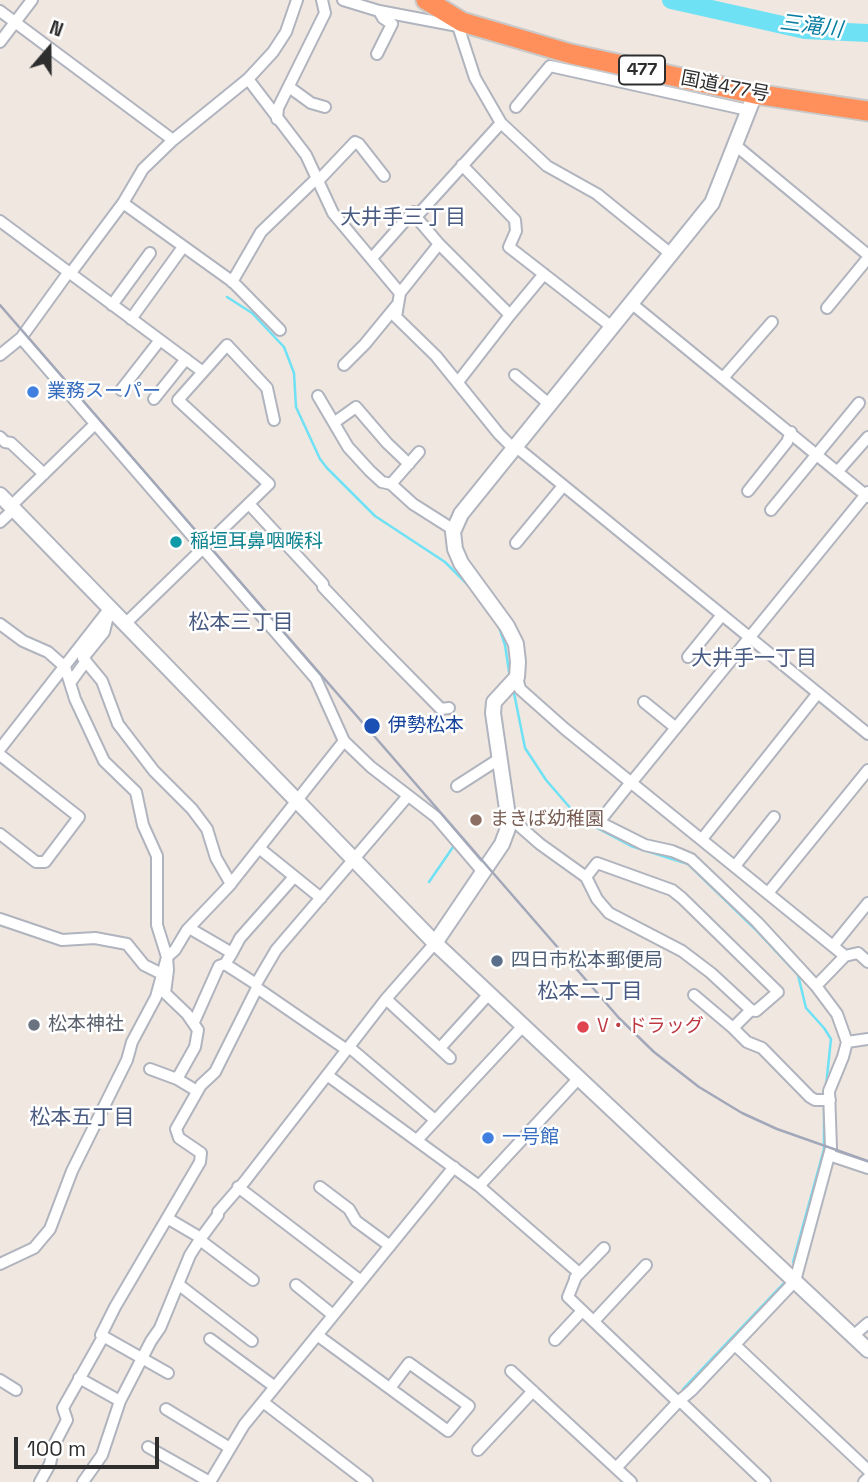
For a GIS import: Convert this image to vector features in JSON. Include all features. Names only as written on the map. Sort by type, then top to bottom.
[{"type":"highway","name":"国道477号","points":[[426,0],[460,24],[752,102],[868,111]]},
{"type":"street","points":[[0,42],[32,0]]},
{"type":"street","points":[[0,355],[21,338],[123,203],[143,169],[173,140],[247,79],[282,41],[297,0]]},
{"type":"street","points":[[277,118],[278,108],[326,13],[322,0]]},
{"type":"street","points":[[343,0],[379,11],[460,24],[475,78],[501,123],[547,166],[597,194],[671,254]]},
{"type":"street","points":[[0,11],[173,140]]},
{"type":"street","points":[[377,54],[392,24],[383,18],[379,11]]},
{"type":"street","points":[[83,1482],[102,1455],[120,1401],[160,1328],[190,1255],[200,1239],[386,999],[435,943],[502,844],[508,828],[508,816],[493,713],[494,702],[513,681],[516,644],[498,612],[461,564],[455,549],[454,530],[461,514],[712,203],[752,102],[551,66],[516,107]]},
{"type":"street","points":[[247,79],[306,155],[332,213],[372,258],[399,298],[396,317],[436,356],[499,434],[868,734]]},
{"type":"street","points":[[289,87],[311,103],[326,107]]},
{"type":"street","points":[[416,217],[501,123]]},
{"type":"street","points":[[232,282],[261,232],[355,142],[384,176]]},
{"type":"street","points":[[734,144],[868,257],[827,308]]},
{"type":"street","points":[[462,165],[515,220],[516,231],[509,247],[612,327]]},
{"type":"street","points":[[123,203],[232,282],[280,330]]},
{"type":"street","points":[[372,258],[414,212],[439,244],[510,315]]},
{"type":"street","points":[[0,221],[204,372]]},
{"type":"street","points":[[344,365],[365,344],[439,244]]},
{"type":"street","points":[[131,318],[183,247]]},
{"type":"street","points":[[112,305],[150,253]]},
{"type":"street","points":[[458,382],[544,274]]},
{"type":"street","points":[[616,1468],[795,1281],[831,1148],[826,1100],[847,1042],[837,1014],[816,986],[757,922],[691,859],[672,850],[645,845],[600,822],[867,495],[631,303]]},
{"type":"street","points":[[723,378],[772,322]]},
{"type":"street","points":[[21,338],[316,679],[344,740],[371,767],[436,817],[483,872]]},
{"type":"street","points":[[121,390],[160,340]]},
{"type":"street","points":[[125,624],[268,484],[178,400],[227,345],[267,388],[274,420]]},
{"type":"street","points":[[154,399],[186,359]]},
{"type":"street","points":[[515,375],[549,404]]},
{"type":"street","points":[[318,396],[354,455],[382,482],[391,484],[413,503],[454,530]]},
{"type":"street","points":[[771,510],[859,402]]},
{"type":"street","points":[[335,422],[356,407],[408,464]]},
{"type":"street","points":[[0,522],[95,424]]},
{"type":"street","points":[[748,491],[787,442],[791,432]]},
{"type":"street","points":[[0,437],[11,443],[44,474]]},
{"type":"street","points":[[838,471],[868,437]]},
{"type":"street","points":[[391,484],[419,452]]},
{"type":"street","points":[[516,543],[563,486]]},
{"type":"street","points":[[0,495],[435,943],[868,1349]]},
{"type":"street","points":[[249,504],[377,644],[442,709],[449,708]]},
{"type":"street","points":[[110,608],[104,632],[83,658],[102,681],[118,724],[154,771],[192,809],[207,829],[216,858],[231,884]]},
{"type":"street","points":[[0,749],[110,608]]},
{"type":"street","points":[[688,657],[722,615]]},
{"type":"street","points":[[0,624],[23,641],[48,652],[64,668],[104,761],[136,792],[143,825],[157,856],[157,925],[167,957],[165,993],[194,1022],[198,1030],[198,1037],[177,1079]]},
{"type":"street","points":[[0,630],[24,647],[64,668]]},
{"type":"street","points":[[70,683],[86,662]]},
{"type":"street","points":[[513,681],[565,729],[845,956]]},
{"type":"street","points":[[702,839],[818,693]]},
{"type":"street","points":[[644,702],[676,728]]},
{"type":"street","points":[[0,1264],[34,1248],[50,1229],[72,1171],[156,997],[167,957],[175,950],[189,928],[231,884],[344,740]]},
{"type":"street","points":[[0,755],[79,817],[45,862],[36,862],[0,834]]},
{"type":"street","points":[[457,786],[499,759]]},
{"type":"street","points":[[768,893],[868,770]]},
{"type":"street","points":[[40,1482],[67,1420],[63,1408],[103,1336],[101,1335],[115,1307],[200,1162],[201,1153],[179,1138],[176,1129],[197,1091],[215,1072],[276,950],[407,797]]},
{"type":"street","points":[[508,816],[540,844],[586,877],[597,899],[609,913],[682,951],[711,973],[751,1010],[756,1011],[778,992],[672,890],[597,863],[586,877]]},
{"type":"street","points":[[735,866],[774,817]]},
{"type":"street","points":[[259,848],[321,898]]},
{"type":"street","points":[[194,1022],[219,966],[225,964],[240,939],[294,877]]},
{"type":"street","points":[[833,946],[868,903]]},
{"type":"street","points":[[0,919],[62,940],[94,938],[127,944],[144,965],[162,974]]},
{"type":"street","points":[[189,928],[232,953]]},
{"type":"street","points":[[816,986],[845,956],[858,953],[868,962]]},
{"type":"street","points":[[225,964],[348,1048],[435,1120]]},
{"type":"street","points":[[440,1048],[489,994]]},
{"type":"street","points":[[694,995],[747,1042],[762,1048],[810,1097],[826,1100]]},
{"type":"street","points":[[386,999],[450,1058]]},
{"type":"street","points":[[733,1028],[751,1010]]},
{"type":"street","points":[[417,1140],[523,1026]]},
{"type":"street","points":[[847,1042],[868,1039]]},
{"type":"street","points":[[150,1069],[177,1079],[197,1091]]},
{"type":"street","points":[[327,1075],[479,1186],[578,1272],[568,1297],[765,1482]]},
{"type":"street","points":[[479,1186],[579,1078]]},
{"type":"street","points":[[829,1155],[868,1168]]},
{"type":"street","points":[[148,1447],[210,1482],[244,1425],[454,1167]]},
{"type":"street","points":[[238,1187],[361,1281]]},
{"type":"street","points":[[320,1187],[349,1209],[356,1221],[390,1246]]},
{"type":"street","points":[[167,1218],[200,1239],[253,1280]]},
{"type":"street","points":[[575,1278],[604,1248]]},
{"type":"street","points":[[594,1321],[646,1265]]},
{"type":"street","points":[[177,1284],[252,1341]]},
{"type":"street","points":[[296,1285],[333,1315]]},
{"type":"street","points":[[555,1340],[582,1311]]},
{"type":"street","points":[[853,1336],[868,1323]]},
{"type":"street","points":[[317,1335],[448,1431],[469,1406],[409,1363],[390,1388]]},
{"type":"street","points":[[103,1336],[168,1373]]},
{"type":"street","points":[[210,1339],[275,1387]]},
{"type":"street","points":[[735,1345],[868,1470]]},
{"type":"street","points":[[511,1371],[631,1482]]},
{"type":"street","points":[[79,1378],[120,1401]]},
{"type":"street","points":[[0,1380],[16,1390]]},
{"type":"street","points":[[478,1450],[533,1391]]},
{"type":"street","points":[[263,1402],[367,1482]]},
{"type":"street","points":[[166,1409],[230,1448]]},
{"type":"street","points":[[864,1482],[868,1478]]},
{"type":"waterway","name":"三滝川","points":[[671,0],[805,30],[868,33]]},
{"type":"waterway","points":[[227,297],[252,313],[284,347],[294,373],[296,407],[320,459],[327,468],[375,516],[445,562],[471,588]]},
{"type":"waterway","points":[[499,627],[510,678]]},
{"type":"waterway","points":[[513,688],[525,748],[546,780],[572,810],[584,821],[631,846],[688,864],[798,975],[806,1008],[831,1039],[826,1086]]},
{"type":"waterway","points":[[429,882],[453,847]]},
{"type":"waterway","points":[[793,1262],[824,1149],[824,1103]]},
{"type":"waterway","points":[[685,1393],[683,1389],[783,1284]]},
{"type":"railway","points":[[0,305],[619,1018],[654,1052],[699,1087],[742,1113],[777,1129],[868,1161]]},
{"type":"place","name":"業務スーパー","points":[[33,392]]},
{"type":"place","name":"稲垣耳鼻咽喉科","points":[[176,542]]},
{"type":"place","name":"伊勢松本","points":[[372,726]]},
{"type":"place","name":"まきば幼稚園","points":[[476,820]]},
{"type":"place","name":"四日市松本郵便局","points":[[497,961]]},
{"type":"place","name":"松本神社","points":[[34,1025]]},
{"type":"place","name":"V・ドラッグ","points":[[583,1027]]},
{"type":"place","name":"一号館","points":[[488,1138]]},
{"type":"district","name":"大井手三丁目","points":[[403,218]]},
{"type":"district","name":"松本三丁目","points":[[241,623]]},
{"type":"district","name":"大井手一丁目","points":[[754,659]]},
{"type":"district","name":"松本二丁目","points":[[590,992]]},
{"type":"district","name":"松本五丁目","points":[[82,1118]]}]
